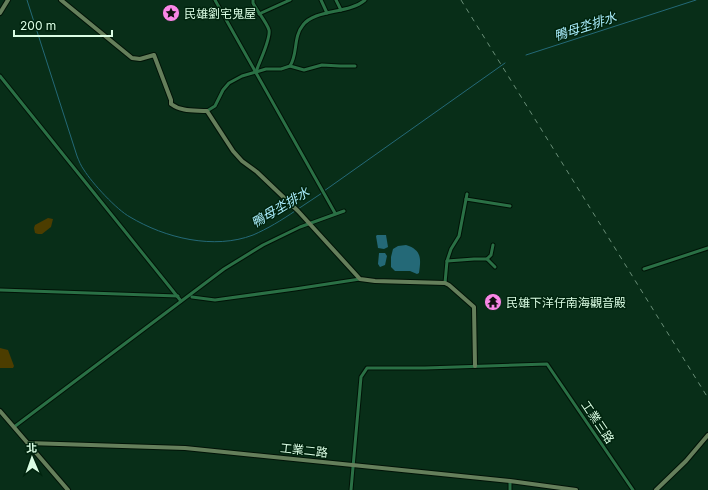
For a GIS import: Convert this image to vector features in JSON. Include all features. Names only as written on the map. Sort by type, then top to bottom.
[{"type":"street","points":[[0,13],[8,0]]},
{"type":"street","points":[[61,0],[132,58],[140,59],[154,55],[171,100],[171,104],[177,108],[207,112],[215,106],[223,90],[229,83],[242,76],[266,69],[281,69],[290,66],[304,70],[322,65],[355,66]]},
{"type":"street","points":[[216,0],[335,214]]},
{"type":"street","points":[[253,0],[259,14],[269,30],[269,36],[256,72]]},
{"type":"street","points":[[259,14],[290,0]]},
{"type":"street","points":[[321,0],[327,14]]},
{"type":"street","points":[[336,0],[341,10]]},
{"type":"street","points":[[290,66],[293,62],[296,40],[303,25],[317,16],[352,7],[365,0]]},
{"type":"street","points":[[0,76],[181,301]]},
{"type":"street","points":[[207,112],[233,151],[298,212],[360,279]]},
{"type":"street","points":[[444,283],[447,261],[451,249],[459,236],[467,194]]},
{"type":"street","points":[[466,199],[510,206]]},
{"type":"street","points":[[14,427],[230,265],[263,245],[309,224],[344,211]]},
{"type":"street","points":[[487,260],[491,255],[493,245]]},
{"type":"street","points":[[644,269],[708,248]]},
{"type":"street","points":[[447,261],[474,259],[487,260],[495,267]]},
{"type":"street","points":[[192,297],[215,300],[360,279],[375,281],[444,283],[449,285],[474,307],[475,366],[367,368],[361,377],[351,490]]},
{"type":"street","points":[[0,290],[178,296]]},
{"type":"street","name":"工業三路","points":[[475,366],[547,364],[633,490]]},
{"type":"street","points":[[0,411],[68,490]]},
{"type":"street","points":[[656,490],[686,462],[708,435]]},
{"type":"street","name":"工業二路","points":[[28,443],[185,448],[510,481],[576,490]]},
{"type":"street","points":[[510,481],[510,490]]},
{"type":"shaded area","points":[[48,218],[53,219],[51,227],[42,234],[35,233],[35,225]]},
{"type":"shaded area","points":[[0,348],[8,350],[14,366],[13,368],[0,368]]},
{"type":"water","points":[[377,235],[386,235],[388,247],[384,249],[378,248]]},
{"type":"water","points":[[406,245],[418,252],[420,268],[419,273],[417,274],[410,271],[395,271],[391,267],[393,249],[398,246]]},
{"type":"water","points":[[379,253],[385,253],[387,256],[385,265],[380,267],[378,264]]},
{"type":"waterway","name":"鴨母坔排水","points":[[27,0],[80,163],[99,189],[125,214],[158,231],[174,236],[190,240],[222,241],[253,235],[295,211]]},
{"type":"waterway","name":"鴨母坔排水","points":[[526,55],[696,0]]},
{"type":"waterway","name":"鴨母坔排水","points":[[324,191],[505,63]]},
{"type":"waterway","name":"鴨母坔排水","points":[[298,209],[322,193]]},
{"type":"railway","points":[[461,0],[708,398]]},
{"type":"place","name":"民雄劉宅鬼屋","points":[[171,13]]},
{"type":"place","name":"民雄下洋仔南海觀音殿","points":[[493,302]]}]
